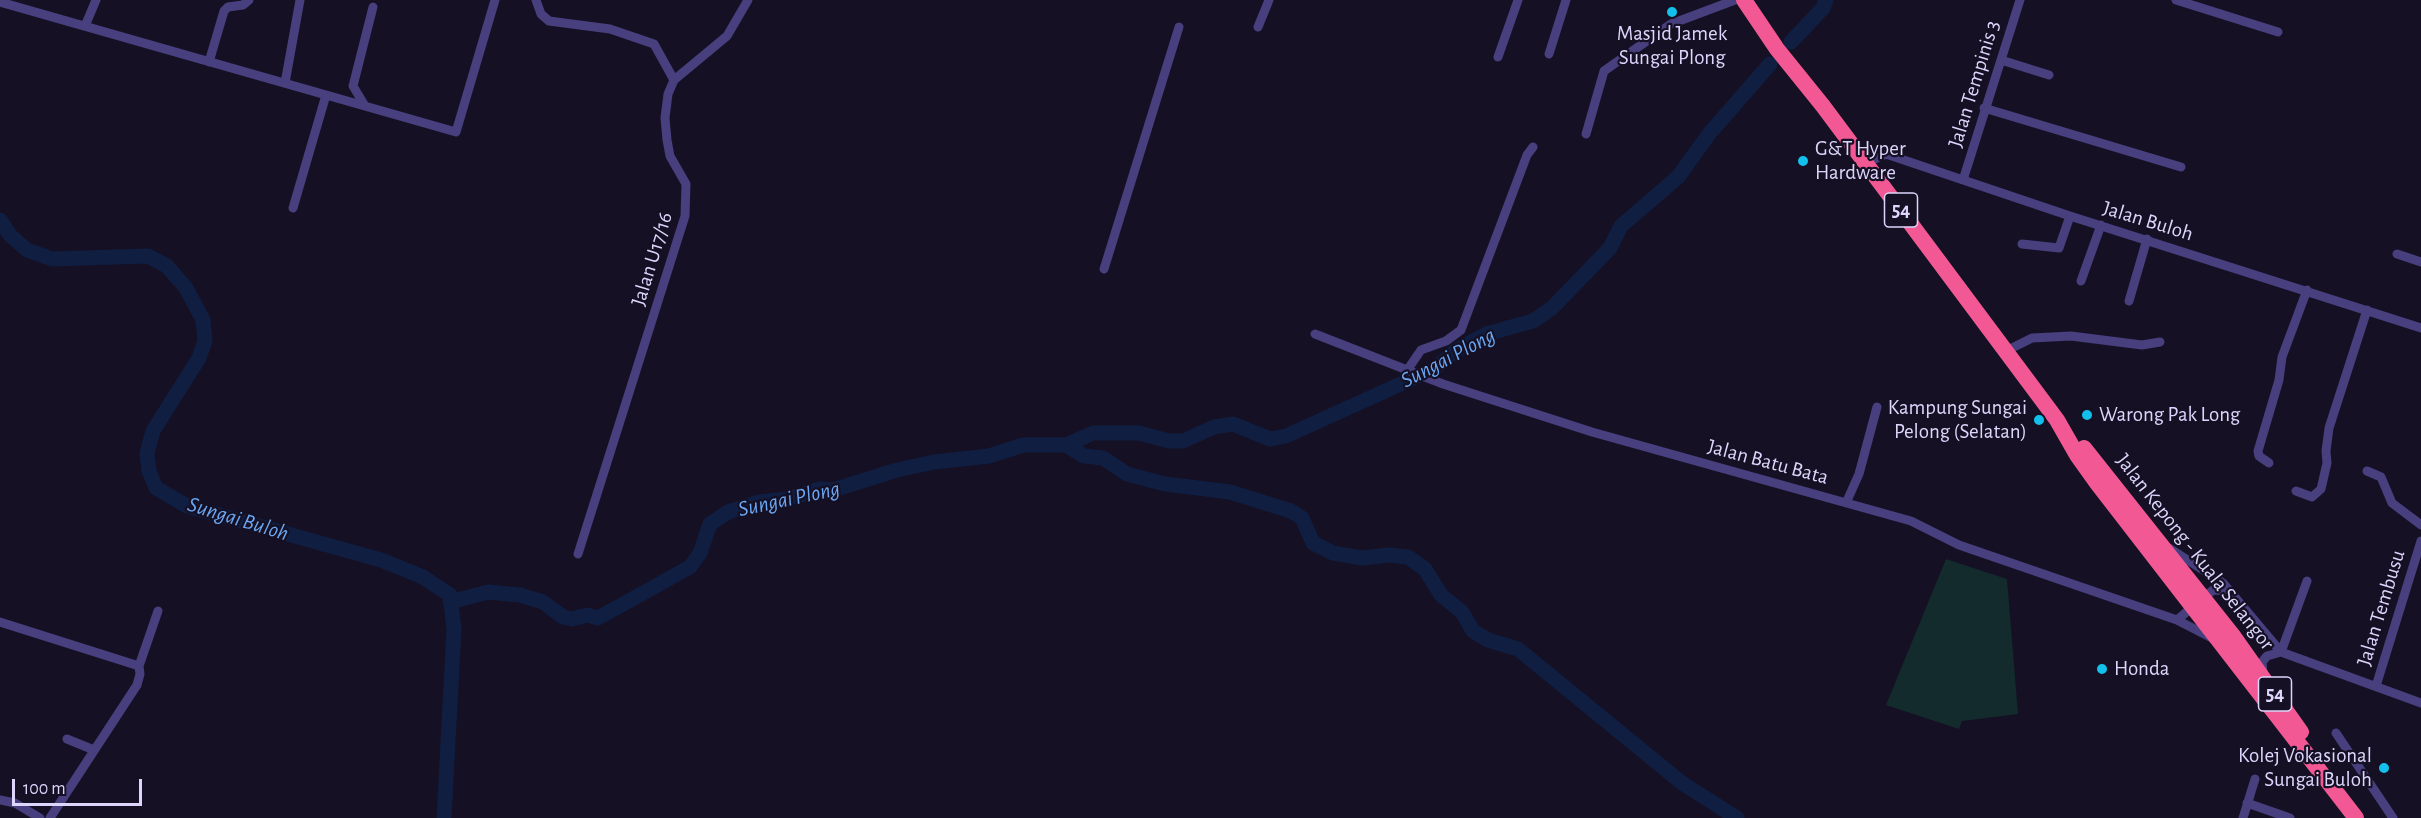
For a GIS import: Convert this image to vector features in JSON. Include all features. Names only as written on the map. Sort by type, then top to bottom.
[{"type":"highway","name":"Jalan Kepong - Kuala Selangor","points":[[1744,0],[1778,49],[1866,163],[2067,434],[2077,455],[2199,603],[2263,676],[2321,761],[2339,795],[2356,818]]},
{"type":"highway","name":"Jalan Kepong - Kuala Selangor","points":[[2067,434],[2087,451],[2162,543],[2222,644],[2328,785],[2339,795]]},
{"type":"street","points":[[85,26],[96,0]]},
{"type":"street","points":[[209,62],[224,11],[228,7],[243,5],[249,0]]},
{"type":"street","points":[[285,83],[300,0]]},
{"type":"street","points":[[0,2],[456,132],[495,0]]},
{"type":"street","points":[[536,0],[541,14],[549,21],[610,29],[654,44],[674,80],[727,36],[748,0]]},
{"type":"street","points":[[1258,27],[1269,0]]},
{"type":"street","points":[[1498,57],[1518,0]]},
{"type":"street","points":[[1549,54],[1566,0]]},
{"type":"street","points":[[1586,134],[1604,71],[1671,24],[1735,0]]},
{"type":"street","name":"Jalan Tempinis 3","points":[[1963,180],[2020,0]]},
{"type":"street","points":[[2176,0],[2278,33]]},
{"type":"street","points":[[365,106],[353,86],[373,7]]},
{"type":"street","points":[[1104,269],[1179,27]]},
{"type":"street","points":[[2001,60],[2049,75]]},
{"type":"street","name":"Jalan U17/16","points":[[578,554],[685,216],[686,184],[670,156],[666,129],[668,94],[674,80]]},
{"type":"street","points":[[293,208],[326,95]]},
{"type":"street","points":[[1984,108],[2181,167]]},
{"type":"street","points":[[1407,369],[1421,350],[1446,341],[1461,330],[1527,154],[1533,147]]},
{"type":"street","name":"Jalan Buloh","points":[[1866,163],[1886,154],[2070,216],[2421,328]]},
{"type":"street","points":[[2022,244],[2059,248],[2070,216]]},
{"type":"street","points":[[2081,281],[2101,225]]},
{"type":"street","points":[[2130,301],[2147,239]]},
{"type":"street","points":[[2397,254],[2421,262]]},
{"type":"street","points":[[2270,463],[2259,456],[2258,451],[2279,380],[2282,357],[2307,290]]},
{"type":"street","points":[[2296,491],[2312,497],[2321,489],[2326,470],[2330,428],[2367,310]]},
{"type":"street","name":"Jalan Batu Bata","points":[[1315,334],[1443,384],[1647,448],[1911,521],[1959,545],[2176,620],[2222,644]]},
{"type":"street","points":[[2006,351],[2022,341],[2051,337],[2098,338],[2142,345],[2160,342]]},
{"type":"street","points":[[1846,503],[1859,474],[1877,407]]},
{"type":"street","points":[[2367,471],[2381,477],[2392,503],[2421,525]]},
{"type":"street","name":"Jalan Tembusu","points":[[2376,686],[2421,541]]},
{"type":"street","points":[[2162,543],[2213,576],[2281,652],[2421,703]]},
{"type":"street","points":[[2281,652],[2307,581]]},
{"type":"street","points":[[2176,620],[2213,590],[2228,591]]},
{"type":"street","points":[[50,818],[137,685],[140,674],[139,666],[158,611]]},
{"type":"street","points":[[0,622],[139,666]]},
{"type":"street","points":[[2263,676],[2262,662],[2267,656],[2281,652]]},
{"type":"street","points":[[2336,733],[2393,818]]},
{"type":"street","points":[[67,739],[94,750]]},
{"type":"street","points":[[2242,818],[2255,779]]},
{"type":"street","points":[[0,800],[15,803],[40,818]]},
{"type":"street","points":[[2247,803],[2290,818]]},
{"type":"green space","points":[[1946,559],[2007,579],[2018,714],[1962,721],[1959,729],[1886,705]]},
{"type":"waterway","name":"Sungai Plong","points":[[1791,42],[1823,8],[1826,0]]},
{"type":"waterway","name":"Sungai Plong","points":[[450,602],[488,592],[520,595],[543,602],[563,617],[572,619],[587,615],[598,618],[690,567],[700,553],[710,524],[728,512],[759,502],[787,499],[820,489],[833,490],[897,470],[934,462],[989,456],[1023,445],[1066,445],[1093,433],[1139,433],[1169,441],[1183,441],[1214,427],[1233,424],[1270,439],[1286,436],[1436,368],[1455,351],[1486,334],[1533,321],[1552,308],[1610,248],[1621,226],[1678,177],[1709,134],[1770,64]]},
{"type":"waterway","name":"Sungai Buloh","points":[[0,220],[10,235],[27,250],[52,259],[148,256],[167,266],[186,288],[203,320],[205,341],[199,358],[153,431],[147,453],[149,471],[156,488],[187,506],[381,560],[423,577],[450,595],[454,629],[444,818]]},
{"type":"waterway","name":"Sungai Plong","points":[[1066,445],[1084,456],[1103,458],[1127,474],[1165,484],[1230,492],[1291,511],[1302,518],[1313,543],[1333,553],[1362,558],[1388,555],[1408,557],[1425,569],[1441,595],[1462,612],[1473,631],[1488,640],[1518,649],[1682,783],[1737,818]]},
{"type":"place","name":"Masjid Jamek Sungai Plong","points":[[1672,12]]},
{"type":"place","name":"G&T Hyper Hardware","points":[[1803,161]]},
{"type":"place","name":"Warong Pak Long","points":[[2087,415]]},
{"type":"place","name":"Kampung Sungai Pelong (Selatan)","points":[[2039,420]]},
{"type":"place","name":"Honda","points":[[2102,669]]},
{"type":"place","name":"Kolej Vokasional Sungai Buloh","points":[[2384,768]]}]
